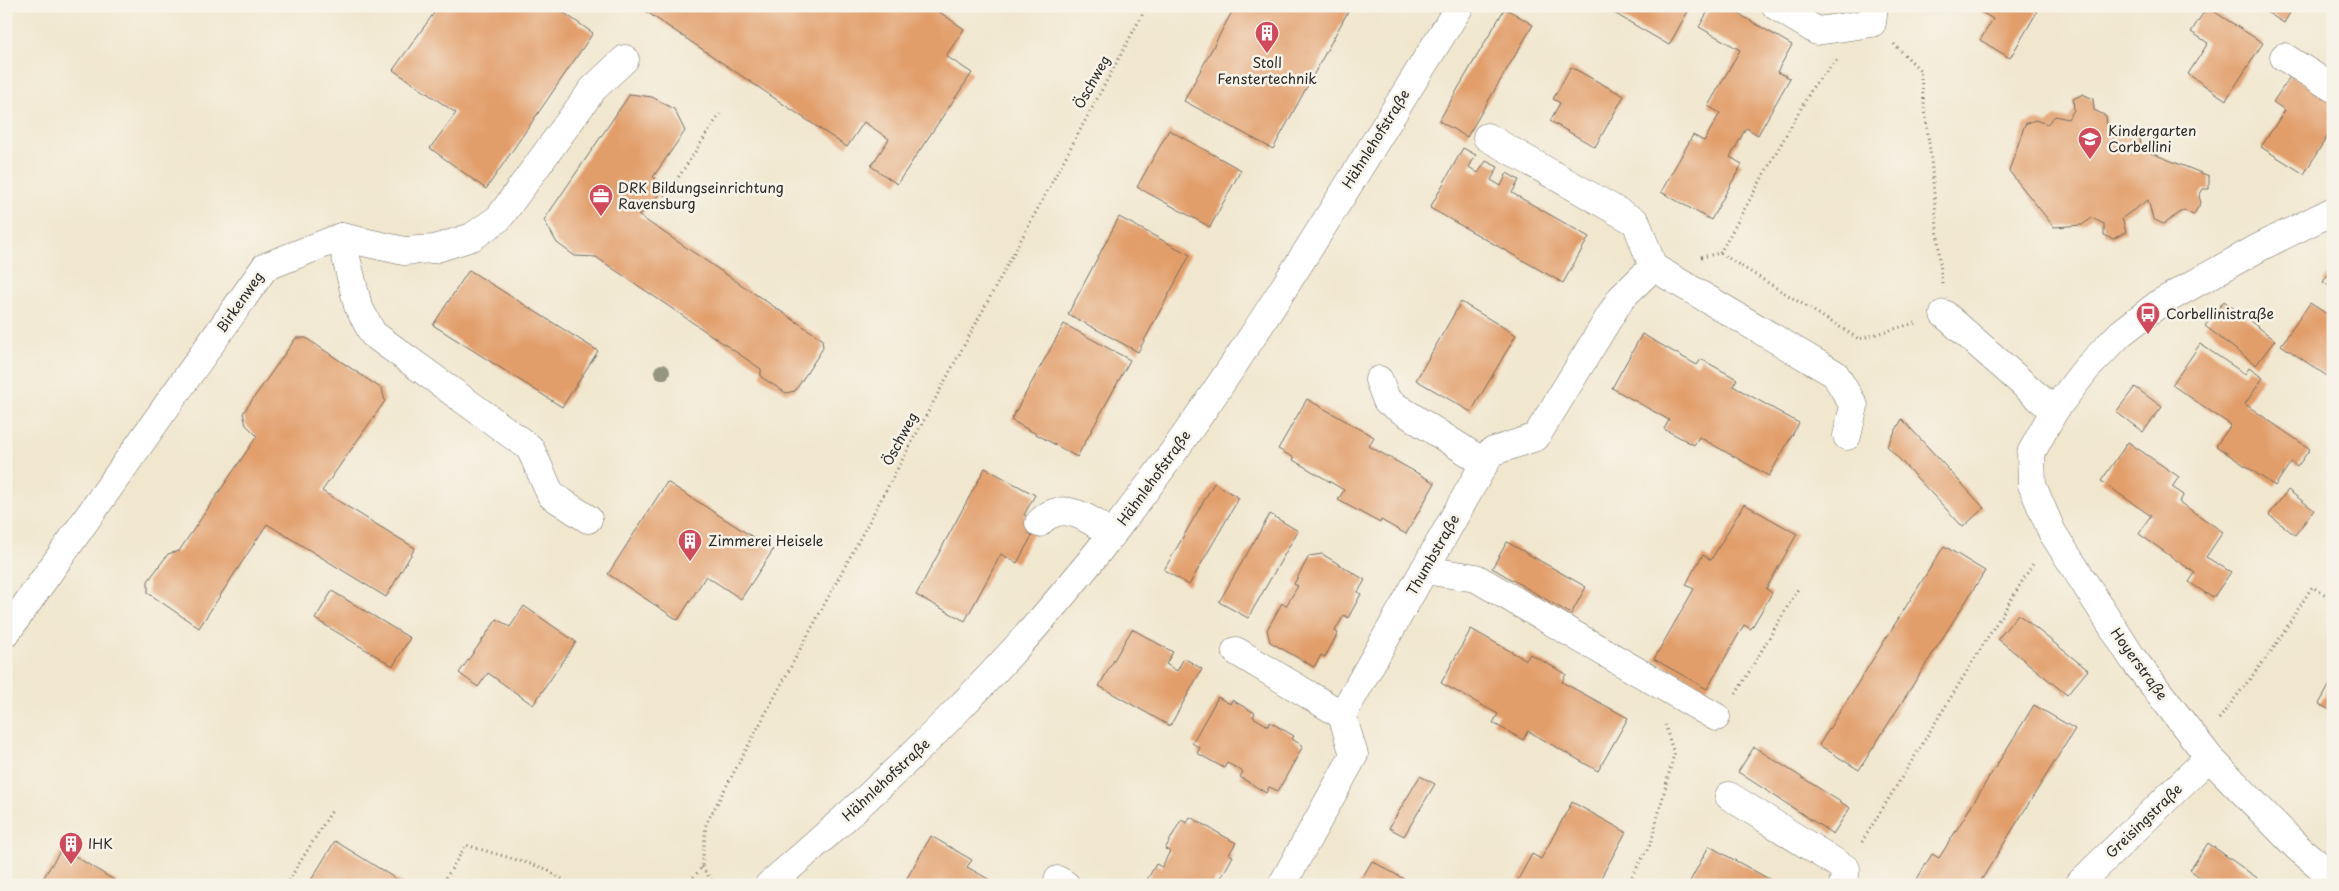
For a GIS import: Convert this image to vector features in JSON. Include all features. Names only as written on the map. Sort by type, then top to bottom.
[{"type":"street","name":"Hähnlehofstraße","points":[[769,885],[848,817],[954,716],[1061,597],[1112,535],[1178,446],[1242,354],[1460,6]]},
{"type":"street","points":[[1776,6],[1817,31],[1873,15]]},
{"type":"street","points":[[2284,57],[2333,88]]},
{"type":"street","points":[[588,519],[551,495],[530,448],[373,334],[358,306],[341,237],[404,251],[434,249],[472,236],[499,218],[592,89],[625,59]]},
{"type":"street","points":[[1487,137],[1636,222],[1653,267],[1835,374],[1854,406],[1847,436]]},
{"type":"street","points":[[1944,314],[2054,411],[2086,369],[2122,333],[2160,303],[2260,247],[2333,211]]},
{"type":"street","name":"Birkenweg","points":[[6,633],[265,267],[341,237]]},
{"type":"street","name":"Thumbstraße","points":[[1342,715],[1492,452],[1536,437],[1621,298],[1653,267]]},
{"type":"street","points":[[1379,380],[1387,401],[1485,463]]},
{"type":"street","name":"Hoyerstraße","points":[[2054,411],[2031,453],[2032,485],[2052,532],[2133,659],[2202,748],[2297,847],[2333,877]]},
{"type":"street","points":[[1039,524],[1054,513],[1073,512],[1093,521],[1112,535]]},
{"type":"street","points":[[1424,570],[1476,578],[1716,717]]},
{"type":"street","points":[[1236,651],[1342,715],[1354,755],[1290,883]]},
{"type":"street","name":"Greisingstraße","points":[[2078,885],[2202,748]]},
{"type":"street","points":[[1730,796],[1844,877]]},
{"type":"path","name":"Öschweg","points":[[702,867],[706,824],[1147,6]]},
{"type":"path","points":[[1653,267],[1720,253],[1859,339],[1944,314],[1931,159],[1920,70],[1873,15]]},
{"type":"path","points":[[1720,253],[1814,85],[1840,57]]},
{"type":"path","points":[[659,194],[666,196],[720,114]]},
{"type":"path","points":[[1844,877],[2052,532]]},
{"type":"path","points":[[2202,748],[2218,720],[2274,649],[2312,587],[2333,599]]},
{"type":"path","points":[[1716,717],[1730,703],[1798,589]]},
{"type":"path","points":[[1627,885],[1651,843],[1674,754],[1660,706],[1661,685]]},
{"type":"path","points":[[286,885],[333,809]]},
{"type":"path","points":[[446,878],[466,845],[544,868],[572,885]]},
{"type":"path","points":[[687,885],[702,867],[715,885]]},
{"type":"building","points":[[439,6],[554,6],[593,33],[486,189],[430,148],[456,113],[393,70]]},
{"type":"building","points":[[638,6],[931,6],[964,29],[946,56],[972,73],[897,184],[871,166],[889,139],[864,122],[847,147]]},
{"type":"building","name":"Stoll Fenstertechnik","points":[[1235,6],[1351,6],[1273,149],[1184,101]]},
{"type":"building","points":[[1602,6],[1691,6],[1669,45]]},
{"type":"building","points":[[1711,6],[1725,6],[1792,45],[1777,72],[1790,78],[1758,135],[1746,128],[1730,157],[1742,164],[1711,220],[1661,192],[1693,135],[1704,141],[1720,113],[1708,106],[1740,50],[1699,27]]},
{"type":"building","points":[[1971,6],[2028,6],[2037,12],[2010,58],[1980,40],[1993,19]]},
{"type":"building","points":[[2257,6],[2294,6],[2284,23]]},
{"type":"building","points":[[2207,7],[2263,43],[2226,100],[2188,74],[2208,43],[2191,32]]},
{"type":"building","points":[[1505,8],[1533,25],[1467,137],[1439,121]]},
{"type":"building","points":[[1571,67],[1624,96],[1595,147],[1550,121],[1560,103],[1553,99]]},
{"type":"building","points":[[2291,75],[2333,102],[2333,138],[2328,135],[2304,174],[2261,147],[2285,110],[2273,102]]},
{"type":"building","points":[[630,94],[652,97],[674,109],[685,131],[653,177],[659,183],[659,194],[649,209],[638,215],[822,339],[823,348],[795,391],[786,393],[761,377],[761,369],[596,257],[575,256],[557,243],[544,220]]},
{"type":"building","name":"Kindergarten Corbellini","points":[[2083,94],[2093,99],[2094,110],[2106,116],[2107,125],[2140,138],[2141,149],[2209,176],[2209,189],[2203,189],[2199,196],[2201,203],[2193,215],[2184,210],[2163,224],[2153,219],[2148,200],[2122,218],[2126,232],[2113,239],[2104,235],[2104,224],[2092,218],[2082,225],[2054,227],[2009,171],[2025,124],[2035,120],[2047,124],[2055,116],[2068,119],[2074,110],[2073,99]]},
{"type":"building","points":[[1169,130],[1241,170],[1210,227],[1137,187]]},
{"type":"building","points":[[1463,148],[1476,155],[1469,167],[1478,173],[1486,161],[1498,167],[1491,180],[1501,186],[1507,173],[1519,180],[1512,193],[1589,237],[1563,283],[1430,208]]},
{"type":"building","points":[[1119,217],[1190,255],[1138,352],[1068,314]]},
{"type":"building","points":[[2333,267],[2333,288],[2323,282]]},
{"type":"building","points":[[469,270],[598,351],[562,407],[433,325]]},
{"type":"building","points":[[2224,301],[2275,340],[2256,365],[2205,326]]},
{"type":"building","points":[[1461,302],[1516,335],[1471,412],[1416,380]]},
{"type":"building","points":[[2310,303],[2333,318],[2333,380],[2281,345]]},
{"type":"building","points":[[1064,324],[1130,360],[1077,457],[1011,420]]},
{"type":"building","points":[[1642,334],[1697,365],[1701,359],[1737,379],[1733,386],[1799,423],[1769,476],[1699,437],[1694,445],[1664,429],[1669,420],[1612,388]]},
{"type":"building","points":[[296,338],[306,338],[382,389],[385,401],[322,491],[415,548],[386,597],[267,524],[199,628],[148,593],[148,581],[168,554],[179,551],[257,436],[246,425],[243,413]]},
{"type":"building","points":[[2200,344],[2245,374],[2249,368],[2263,378],[2245,404],[2310,449],[2297,467],[2291,462],[2275,486],[2216,446],[2231,425],[2172,385]]},
{"type":"building","points":[[2135,387],[2162,407],[2143,432],[2116,412]]},
{"type":"building","points":[[1307,399],[1374,437],[1369,446],[1435,483],[1406,534],[1381,520],[1380,523],[1338,500],[1344,490],[1278,449]]},
{"type":"building","points":[[1902,419],[1984,508],[1963,527],[1887,446]]},
{"type":"building","points":[[2128,442],[2179,477],[2172,487],[2184,495],[2179,502],[2223,532],[2206,557],[2231,572],[2213,598],[2189,582],[2195,573],[2139,534],[2151,516],[2101,481]]},
{"type":"building","points":[[985,468],[1035,495],[1024,515],[1039,523],[1017,563],[1001,554],[965,621],[916,595]]},
{"type":"building","name":"Zimmerei Heisele","points":[[667,482],[773,550],[741,599],[706,576],[678,620],[608,574]]},
{"type":"building","points":[[1214,483],[1239,498],[1189,585],[1164,570]]},
{"type":"building","points":[[2288,490],[2314,510],[2295,535],[2269,515]]},
{"type":"building","points":[[1744,504],[1797,534],[1766,589],[1772,593],[1751,629],[1744,625],[1707,689],[1654,659],[1694,589],[1686,585],[1693,571],[1703,555],[1711,560]]},
{"type":"building","points":[[1270,514],[1298,531],[1248,618],[1219,602]]},
{"type":"building","points":[[1507,542],[1586,587],[1571,614],[1492,568]]},
{"type":"building","points":[[1944,546],[1985,571],[1859,770],[1819,745]]},
{"type":"building","points":[[1322,554],[1365,580],[1358,592],[1361,594],[1348,618],[1344,615],[1335,631],[1338,633],[1325,657],[1321,655],[1314,667],[1270,642],[1267,630],[1282,603],[1286,606],[1298,586],[1294,584],[1309,556]]},
{"type":"building","points":[[332,591],[410,638],[393,666],[315,619]]},
{"type":"building","points":[[524,606],[576,642],[533,705],[488,673],[478,687],[459,673],[497,619],[510,627]]},
{"type":"building","points":[[2018,614],[2088,670],[2067,695],[1998,639]]},
{"type":"building","points":[[1132,629],[1173,652],[1166,664],[1177,671],[1184,658],[1202,669],[1170,726],[1099,686]]},
{"type":"building","points":[[1471,629],[1526,660],[1530,654],[1566,674],[1562,682],[1628,718],[1598,771],[1528,731],[1523,740],[1493,723],[1498,714],[1441,683]]},
{"type":"building","points":[[2333,679],[2333,712],[2319,704]]},
{"type":"building","points":[[1218,697],[1230,704],[1232,700],[1255,713],[1253,717],[1268,726],[1270,722],[1294,736],[1292,739],[1303,746],[1278,791],[1269,787],[1266,793],[1240,777],[1243,772],[1235,767],[1227,763],[1224,768],[1197,753],[1200,748],[1192,743]]},
{"type":"building","points":[[2034,705],[2075,729],[1980,882],[1977,885],[1914,884],[1932,854],[1939,858]]},
{"type":"building","points":[[1754,747],[1850,808],[1833,834],[1738,772]]},
{"type":"building","points":[[1420,776],[1435,784],[1404,836],[1389,828]]},
{"type":"building","points":[[1572,802],[1626,832],[1597,885],[1515,885],[1532,854],[1541,859]]},
{"type":"building","points":[[1190,817],[1236,843],[1229,854],[1233,856],[1220,880],[1216,878],[1212,885],[1144,885],[1156,864],[1162,867],[1170,851],[1165,849],[1181,820],[1187,823]]},
{"type":"building","points":[[931,836],[972,860],[967,867],[990,880],[988,885],[903,885]]},
{"type":"building","points":[[335,841],[406,885],[308,885]]},
{"type":"building","points":[[2208,843],[2267,885],[2211,885],[2190,870]]},
{"type":"building","points":[[1709,846],[1780,885],[1688,885]]},
{"type":"building","name":"IHK","points":[[62,848],[117,882],[115,885],[39,885]]},
{"type":"building","points":[[1372,861],[1409,882],[1408,885],[1358,885]]},
{"type":"place","name":"Stoll Fenstertechnik","points":[[1267,54]]},
{"type":"place","name":"Kindergarten Corbellini","points":[[2090,160]]},
{"type":"place","name":"DRK Bildungseinrichtung Ravensburg","points":[[601,217]]},
{"type":"place","name":"Corbellinistraße","points":[[2148,335]]},
{"type":"place","name":"Zimmerei Heisele","points":[[690,562]]},
{"type":"place","name":"IHK","points":[[71,865]]}]
